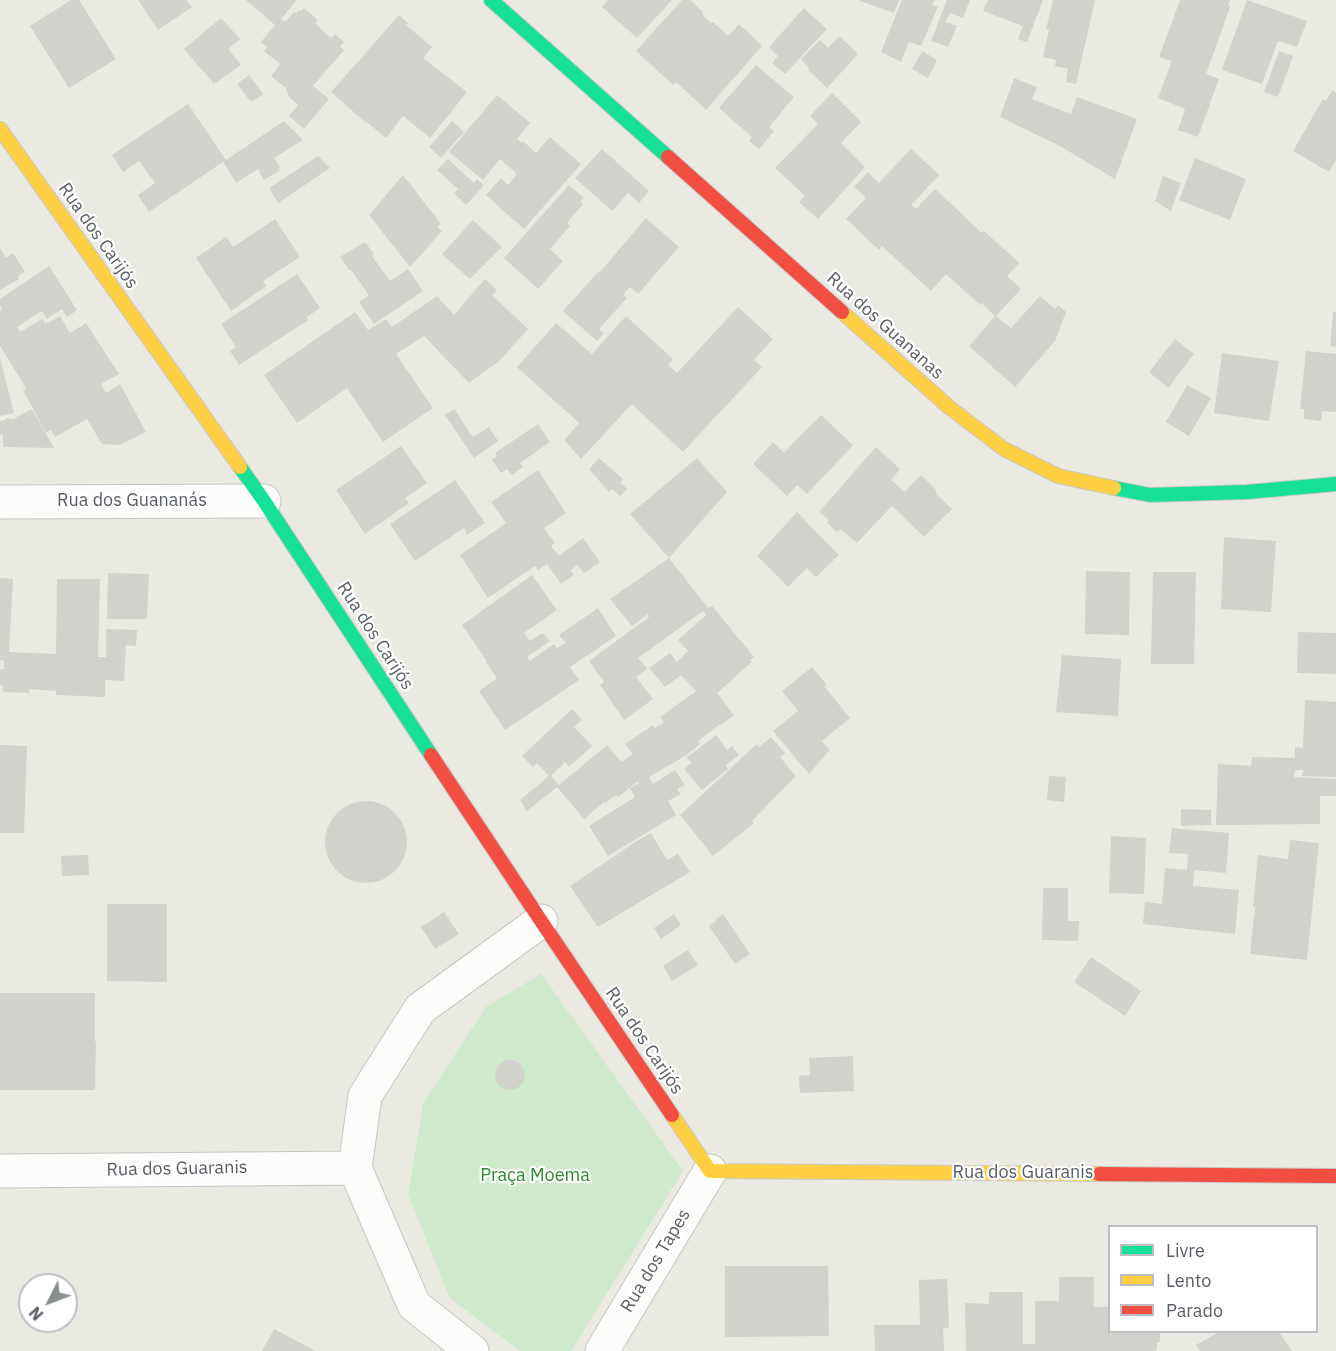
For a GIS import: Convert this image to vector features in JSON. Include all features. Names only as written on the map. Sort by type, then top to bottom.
[{"type":"street","name":"Rua dos Guananas","points":[[491,0],[950,408],[1004,449],[1058,476],[1150,495],[1247,492],[1336,484]]},
{"type":"street","name":"Rua dos Carijós","points":[[0,129],[264,501],[541,921],[710,1171]]},
{"type":"street","name":"Rua dos Guananás","points":[[0,502],[264,501]]},
{"type":"street","points":[[472,1351],[414,1305],[355,1168],[365,1096],[420,1009],[541,921]]},
{"type":"street","name":"Rua dos Guaranis","points":[[0,1171],[355,1168]]},
{"type":"street","name":"Rua dos Guaranis","points":[[710,1171],[1336,1176]]},
{"type":"street","name":"Rua dos Tapes","points":[[602,1351],[710,1171]]},
{"type":"green space","name":"Praça Moema","points":[[541,974],[683,1171],[571,1351],[520,1351],[450,1298],[408,1195],[423,1104],[486,1007]]},
{"type":"building","points":[[71,0],[79,0],[116,59],[69,88],[30,26]]},
{"type":"building","points":[[138,0],[186,0],[192,7],[158,30]]},
{"type":"building","points":[[246,0],[297,0],[281,19],[285,22],[294,12],[304,8],[318,20],[315,23],[331,38],[335,34],[344,42],[340,47],[344,50],[313,86],[329,99],[304,129],[289,116],[298,105],[289,97],[286,88],[271,76],[280,64],[264,51],[267,47],[261,42],[275,25]]},
{"type":"building","points":[[608,0],[672,0],[637,38],[602,7]]},
{"type":"building","points":[[682,0],[690,0],[711,23],[713,22],[728,36],[739,24],[762,46],[706,110],[676,82],[673,85],[636,51]]},
{"type":"building","points":[[858,0],[899,0],[894,13]]},
{"type":"building","points":[[902,0],[935,0],[932,5],[938,7],[921,46],[909,42],[901,62],[881,52]]},
{"type":"building","points":[[947,0],[970,0],[963,18],[950,13],[945,22],[957,26],[948,47],[931,41]]},
{"type":"building","points":[[988,0],[1043,0],[1027,42],[1018,39],[1023,26],[983,11]]},
{"type":"building","points":[[1053,0],[1095,0],[1076,84],[1066,82],[1068,69],[1055,66],[1056,60],[1043,57],[1049,30],[1046,29]]},
{"type":"building","points":[[1180,0],[1230,0],[1228,6],[1230,7],[1206,74],[1219,79],[1198,137],[1178,130],[1185,109],[1158,98],[1172,61],[1159,57]]},
{"type":"building","points":[[1247,0],[1307,21],[1297,47],[1278,41],[1262,84],[1222,70]]},
{"type":"building","points":[[804,8],[827,29],[785,74],[772,63],[778,56],[769,47]]},
{"type":"building","points":[[399,15],[408,23],[406,25],[432,47],[423,58],[467,92],[430,138],[403,116],[386,138],[331,92]]},
{"type":"building","points":[[221,18],[240,39],[228,49],[241,65],[214,84],[184,49]]},
{"type":"building","points":[[839,36],[858,54],[827,88],[808,70],[809,68],[801,59],[820,40],[828,48]]},
{"type":"building","points":[[922,51],[937,60],[928,78],[912,69]]},
{"type":"building","points":[[1279,51],[1293,56],[1278,97],[1264,92]]},
{"type":"building","points":[[756,65],[794,97],[769,127],[774,131],[759,149],[749,141],[752,137],[719,108]]},
{"type":"building","points":[[249,75],[263,94],[251,102],[237,84]]},
{"type":"building","points":[[1014,78],[1037,87],[1032,99],[1071,114],[1077,97],[1137,119],[1115,179],[1060,146],[1000,117]]},
{"type":"building","points":[[1332,90],[1336,93],[1336,160],[1329,172],[1293,151],[1323,99],[1326,101]]},
{"type":"building","points":[[832,93],[861,122],[841,143],[865,167],[818,219],[799,202],[805,196],[775,168],[818,124],[810,116]]},
{"type":"building","points":[[497,95],[530,123],[517,139],[522,143],[523,141],[536,153],[550,137],[581,164],[524,229],[486,195],[501,178],[508,185],[517,174],[500,159],[483,180],[449,152]]},
{"type":"building","points":[[188,104],[226,160],[284,121],[303,140],[274,158],[280,170],[264,180],[258,169],[236,183],[223,162],[149,212],[138,195],[155,183],[139,161],[123,172],[112,155]]},
{"type":"building","points":[[452,121],[464,132],[441,158],[429,147]]},
{"type":"building","points":[[602,149],[649,191],[639,203],[628,193],[612,211],[575,178]]},
{"type":"building","points":[[911,149],[939,175],[911,205],[916,209],[935,189],[982,233],[984,231],[1019,263],[1007,276],[1021,289],[996,316],[1011,328],[1040,296],[1055,309],[1058,305],[1066,312],[1055,341],[1015,387],[969,346],[995,316],[982,303],[980,305],[946,274],[931,291],[882,246],[879,250],[846,219],[866,198],[854,187],[868,172],[879,183]]},
{"type":"building","points":[[318,156],[330,168],[278,203],[269,188]]},
{"type":"building","points":[[1195,158],[1246,179],[1230,220],[1179,200]]},
{"type":"building","points":[[448,159],[474,183],[477,179],[484,185],[466,205],[454,193],[458,189],[437,170]]},
{"type":"building","points":[[403,175],[441,224],[437,227],[442,231],[410,267],[369,215]]},
{"type":"building","points":[[1163,176],[1181,183],[1171,211],[1155,201]]},
{"type":"building","points":[[569,185],[584,198],[580,202],[583,204],[567,223],[570,226],[550,249],[563,261],[538,289],[504,258]]},
{"type":"building","points":[[646,218],[679,247],[638,294],[630,287],[623,295],[627,298],[599,329],[604,333],[597,341],[563,311]]},
{"type":"building","points":[[275,219],[300,257],[263,281],[266,286],[231,311],[196,258],[226,237],[233,247]]},
{"type":"building","points":[[473,220],[502,247],[470,279],[442,254]]},
{"type":"building","points":[[365,242],[390,281],[408,269],[423,291],[374,324],[359,302],[369,295],[340,257]]},
{"type":"building","points":[[0,248],[6,258],[13,253],[25,272],[18,276],[19,279],[0,290]]},
{"type":"building","points":[[49,266],[77,310],[67,317],[62,309],[47,319],[42,311],[17,327],[20,332],[42,319],[46,324],[60,316],[70,333],[86,323],[119,374],[101,384],[106,393],[120,384],[146,432],[120,445],[102,444],[87,419],[55,437],[51,430],[46,433],[23,390],[26,388],[0,346],[0,311],[2,309],[0,299]]},
{"type":"building","points":[[297,274],[320,308],[307,317],[308,320],[239,365],[230,351],[236,347],[221,324]]},
{"type":"building","points":[[485,279],[497,290],[492,295],[528,329],[498,362],[469,383],[424,336],[396,354],[433,408],[383,442],[347,388],[297,423],[264,375],[355,312],[368,330],[386,319],[392,327],[437,296],[454,315]]},
{"type":"building","points":[[738,307],[773,339],[754,360],[762,367],[683,452],[632,404],[581,459],[564,440],[579,423],[517,367],[556,323],[592,354],[626,316],[673,359],[668,365],[677,373]]},
{"type":"building","points":[[1333,312],[1336,312],[1336,347],[1330,346]]},
{"type":"building","points":[[1175,339],[1194,354],[1168,388],[1149,372]]},
{"type":"building","points":[[1306,351],[1336,354],[1336,412],[1322,411],[1321,421],[1304,419],[1304,409],[1300,409]]},
{"type":"building","points":[[1222,353],[1279,361],[1269,421],[1214,413]]},
{"type":"building","points":[[0,358],[14,413],[0,416]]},
{"type":"building","points":[[1187,385],[1211,398],[1189,436],[1166,422]]},
{"type":"building","points":[[32,409],[54,448],[3,447],[0,421],[6,418],[13,419]]},
{"type":"building","points":[[454,409],[473,437],[489,427],[498,441],[474,458],[445,415]]},
{"type":"building","points":[[821,415],[853,445],[807,494],[797,485],[787,496],[753,464],[773,442],[784,453]]},
{"type":"building","points":[[538,424],[550,442],[520,463],[523,467],[512,475],[507,469],[501,473],[492,460],[497,456],[495,453]]},
{"type":"building","points":[[401,446],[427,483],[405,498],[409,503],[365,534],[336,490]]},
{"type":"building","points":[[876,447],[900,469],[891,480],[905,492],[921,475],[952,509],[924,537],[892,506],[857,543],[840,529],[837,532],[827,523],[829,520],[819,512]]},
{"type":"building","points":[[599,458],[623,479],[620,482],[627,489],[620,496],[612,489],[609,492],[589,469]]},
{"type":"building","points":[[697,458],[727,492],[669,558],[630,514]]},
{"type":"building","points":[[538,470],[566,513],[544,528],[555,543],[551,546],[559,556],[583,538],[600,562],[584,573],[577,565],[571,570],[574,575],[561,584],[547,564],[538,570],[535,566],[488,598],[460,555],[506,523],[491,502]]},
{"type":"building","points":[[455,480],[485,523],[467,535],[464,528],[415,561],[390,524]]},
{"type":"building","points":[[797,512],[839,555],[816,577],[807,568],[788,587],[757,556]]},
{"type":"building","points":[[1224,537],[1276,541],[1271,612],[1221,609]]},
{"type":"building","points":[[669,558],[708,608],[712,606],[754,657],[750,660],[752,662],[717,693],[734,715],[698,741],[700,744],[685,756],[649,777],[653,784],[675,770],[685,785],[677,789],[681,794],[668,801],[676,815],[608,856],[589,826],[635,797],[630,788],[639,783],[637,782],[618,797],[616,795],[604,802],[584,819],[557,787],[527,811],[520,800],[549,776],[537,763],[533,767],[522,756],[572,709],[582,720],[574,727],[592,746],[569,767],[565,762],[551,776],[559,785],[607,745],[622,762],[633,754],[625,744],[653,725],[655,728],[664,722],[660,717],[696,691],[681,675],[665,687],[649,668],[670,653],[677,662],[688,651],[678,640],[706,615],[703,611],[638,658],[647,669],[636,677],[653,699],[624,720],[600,685],[604,682],[589,661],[649,617],[648,614],[632,626],[610,599]]},
{"type":"building","points":[[1086,571],[1130,572],[1129,635],[1085,634]]},
{"type":"building","points":[[1153,572],[1196,572],[1194,664],[1151,664]]},
{"type":"building","points":[[108,573],[149,574],[147,619],[107,619]]},
{"type":"building","points":[[532,575],[557,610],[524,633],[530,641],[544,634],[550,641],[527,657],[530,661],[554,644],[557,648],[566,643],[559,635],[598,608],[616,636],[570,667],[579,680],[505,730],[479,691],[497,678],[462,625]]},
{"type":"building","points":[[0,578],[13,579],[9,652],[56,654],[57,579],[100,579],[98,657],[106,657],[106,629],[137,630],[136,646],[126,645],[124,681],[105,680],[105,697],[56,695],[56,691],[29,689],[29,693],[3,692],[3,685],[0,685],[0,669],[4,669],[4,661],[0,660]]},
{"type":"building","points":[[1298,632],[1336,633],[1336,674],[1297,673]]},
{"type":"building","points":[[1062,655],[1121,659],[1118,716],[1056,712]]},
{"type":"building","points":[[812,667],[850,718],[822,741],[830,750],[809,774],[773,731],[798,711],[782,691]]},
{"type":"building","points":[[1305,700],[1336,702],[1336,777],[1302,776],[1303,770],[1295,770],[1294,777],[1336,779],[1336,796],[1320,796],[1320,824],[1216,825],[1218,764],[1251,766],[1252,757],[1295,758],[1295,747],[1303,748]]},
{"type":"building","points":[[716,735],[727,750],[732,746],[739,755],[726,765],[728,769],[702,790],[684,769],[692,763],[686,758]]},
{"type":"building","points":[[771,737],[785,753],[780,757],[796,776],[752,821],[754,823],[713,856],[680,815],[757,744],[759,747]]},
{"type":"building","points":[[0,745],[27,746],[24,833],[0,833]]},
{"type":"building","points":[[1049,776],[1066,777],[1064,802],[1047,800]]},
{"type":"building","points":[[366,801],[382,804],[395,813],[404,826],[407,842],[404,858],[395,871],[382,880],[366,883],[350,880],[337,871],[328,858],[325,842],[328,826],[337,813],[350,804]]},
{"type":"building","points":[[1181,809],[1211,810],[1211,825],[1181,826]]},
{"type":"building","points":[[1172,828],[1229,833],[1226,873],[1194,870],[1193,886],[1239,890],[1235,934],[1143,924],[1145,902],[1162,904],[1165,868],[1187,870],[1188,854],[1169,853]]},
{"type":"building","points":[[651,833],[667,860],[678,854],[690,872],[598,927],[570,886]]},
{"type":"building","points":[[1111,836],[1146,838],[1144,894],[1109,893]]},
{"type":"building","points":[[1290,840],[1319,843],[1307,960],[1250,954],[1258,855],[1288,859]]},
{"type":"building","points":[[88,855],[89,875],[62,876],[61,856]]},
{"type":"building","points":[[1043,888],[1068,888],[1068,921],[1079,921],[1078,941],[1042,940]]},
{"type":"building","points":[[107,904],[167,904],[167,982],[107,981]]},
{"type":"building","points":[[444,912],[459,934],[435,949],[421,927]]},
{"type":"building","points":[[674,914],[681,925],[661,939],[654,928]]},
{"type":"building","points":[[723,914],[750,954],[735,964],[709,926]]},
{"type":"building","points":[[688,950],[698,965],[672,981],[663,966]]},
{"type":"building","points":[[1091,957],[1141,991],[1125,1016],[1074,982]]},
{"type":"building","points":[[0,993],[95,993],[95,1090],[0,1090]]},
{"type":"building","points":[[853,1056],[854,1091],[800,1093],[799,1076],[810,1075],[809,1058]]},
{"type":"building","points":[[510,1060],[521,1064],[525,1075],[521,1086],[510,1090],[499,1086],[495,1075],[499,1064]]},
{"type":"building","points":[[725,1266],[828,1266],[829,1336],[725,1337]]},
{"type":"building","points":[[1059,1277],[1094,1277],[1094,1307],[1108,1307],[1108,1333],[1160,1333],[1157,1350],[966,1351],[965,1303],[989,1304],[989,1292],[1023,1292],[1023,1344],[1035,1344],[1035,1301],[1059,1301]]},
{"type":"building","points":[[947,1279],[949,1328],[943,1328],[944,1351],[875,1351],[874,1325],[920,1325],[919,1280]]},
{"type":"building","points":[[274,1329],[316,1351],[262,1351]]},
{"type":"building","points":[[1217,1333],[1280,1333],[1292,1351],[1200,1351],[1196,1345]]},
{"type":"traffic: fast","points":[[491,0],[668,157]]},
{"type":"traffic: fast","points":[[240,467],[431,755]]},
{"type":"traffic: fast","points":[[1114,488],[1150,495],[1247,492],[1336,484]]},
{"type":"traffic: slow","points":[[0,129],[240,467]]},
{"type":"traffic: slow","points":[[842,312],[950,408],[1004,449],[1058,476],[1114,488]]},
{"type":"traffic: slow","points":[[672,1115],[710,1171],[1099,1174]]},
{"type":"traffic: jam","points":[[668,157],[842,312]]},
{"type":"traffic: jam","points":[[431,755],[672,1115]]},
{"type":"traffic: jam","points":[[1099,1174],[1336,1176]]}]
